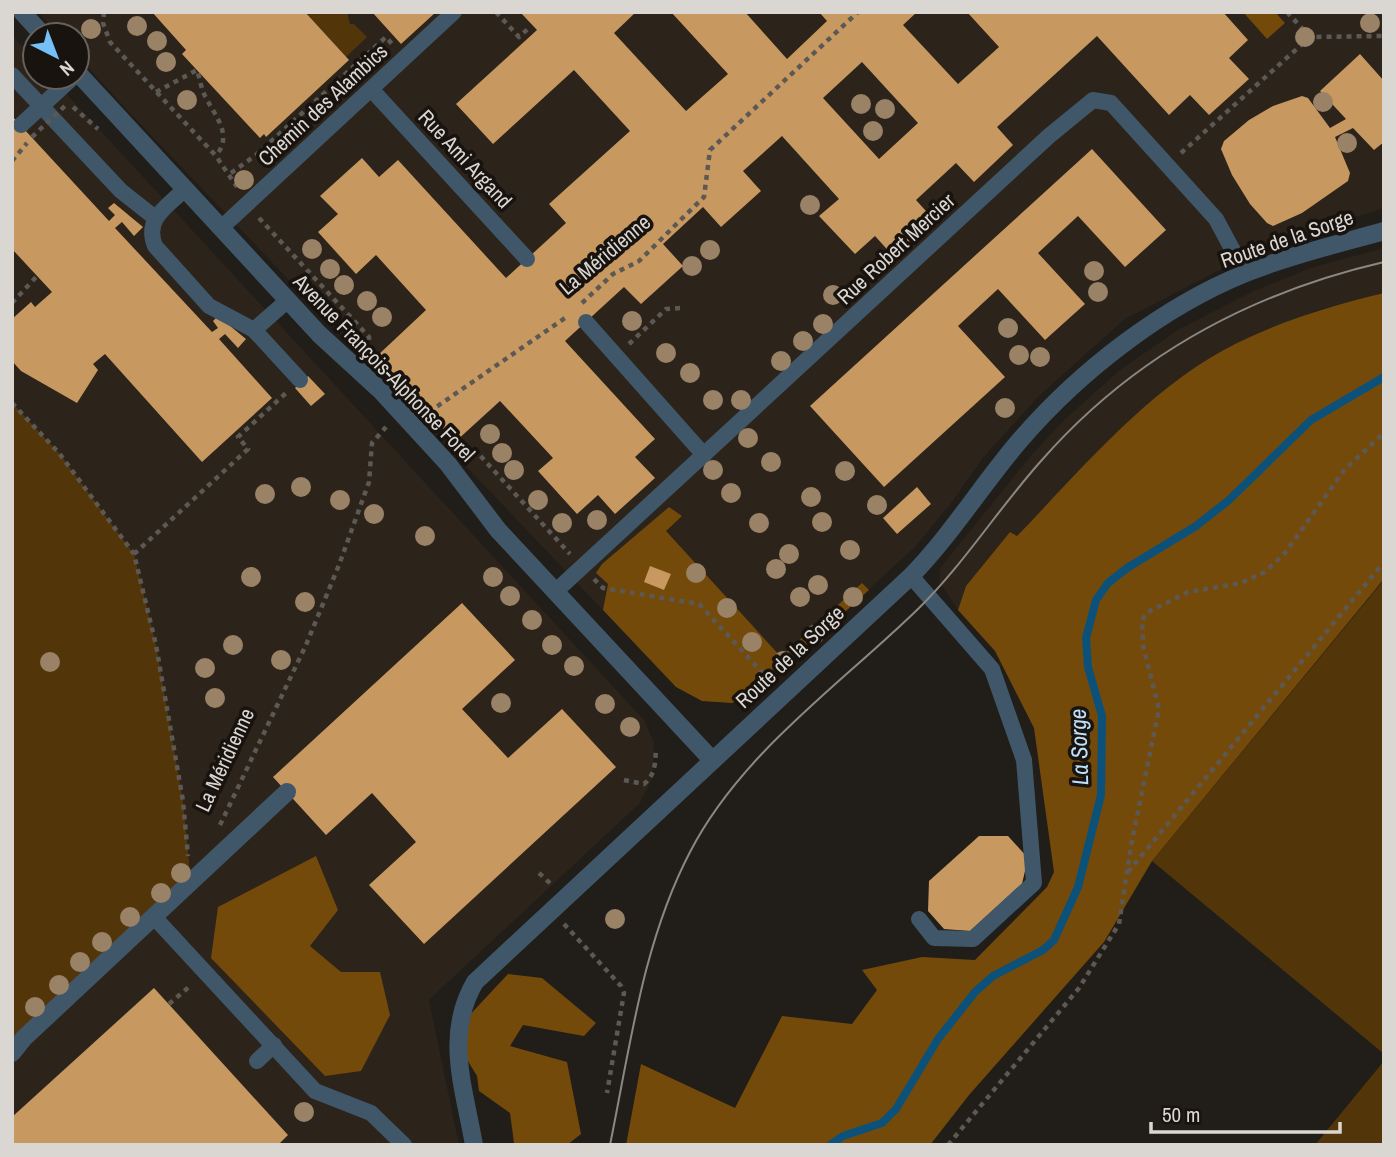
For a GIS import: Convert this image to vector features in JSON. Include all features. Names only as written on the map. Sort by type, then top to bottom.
[{"type":"street","name":"Avenue François-Alphonse Forel","points":[[91,90],[288,300],[380,390],[448,464],[498,530],[712,760]]},
{"type":"street","name":"Route de la Sorge","points":[[474,1145],[456,1038],[460,1015],[475,982],[911,576],[941,542],[1020,440],[1061,396],[1174,311],[1245,273],[1384,231]]},
{"type":"street","points":[[12,1054],[18,1031],[155,918],[287,792]]},
{"type":"lane","name":"Chemin des Alambics","points":[[221,228],[454,12]]},
{"type":"lane","points":[[12,75],[121,191],[154,217]]},
{"type":"lane","name":"Rue Ami Argand","points":[[371,89],[527,258]]},
{"type":"lane","points":[[27,131],[41,107],[58,91]]},
{"type":"lane","name":"Rue Robert Mercier","points":[[556,591],[1049,136],[1093,100],[1101,99],[1111,103],[1216,219],[1245,273]]},
{"type":"lane","points":[[185,189],[154,217],[151,236],[162,255],[209,306],[254,330],[300,380]]},
{"type":"lane","points":[[254,330],[288,300]]},
{"type":"lane","points":[[586,322],[704,456]]},
{"type":"lane","points":[[911,576],[992,669],[1024,760],[1034,883],[973,939],[934,938],[919,919]]},
{"type":"lane","points":[[155,918],[315,1091],[371,1113],[404,1145]]},
{"type":"lane","points":[[257,1061],[274,1045]]},
{"type":"path","points":[[104,12],[103,23],[110,42],[231,173],[239,191]]},
{"type":"path","points":[[496,12],[519,37],[530,27]]},
{"type":"path","name":"La Méridienne","points":[[433,419],[426,411],[554,329],[613,274],[639,261],[704,197],[710,150],[858,12]]},
{"type":"path","points":[[1287,12],[1310,37]]},
{"type":"path","points":[[1185,150],[1310,37],[1384,36]]},
{"type":"path","points":[[231,173],[256,155],[386,37],[405,57]]},
{"type":"path","points":[[156,92],[197,70],[203,93],[225,133],[224,146],[216,156]]},
{"type":"path","points":[[12,161],[27,131],[68,103],[107,137]]},
{"type":"path","points":[[255,214],[369,337],[370,349]]},
{"type":"path","points":[[12,303],[37,276]]},
{"type":"path","points":[[616,357],[666,309],[681,308]]},
{"type":"path","points":[[12,403],[60,453],[134,554],[156,645],[183,801],[191,882]]},
{"type":"path","points":[[134,554],[248,449],[238,437],[274,405]]},
{"type":"path","name":"La Méridienne","points":[[216,834],[316,622],[369,482],[372,443],[386,427]]},
{"type":"path","points":[[948,1145],[1079,988],[1119,924],[1159,709],[1143,646],[1142,621],[1146,614],[1188,592],[1241,583],[1265,572],[1285,553],[1345,469],[1384,433]]},
{"type":"path","points":[[459,448],[476,451],[571,555]]},
{"type":"path","points":[[1127,873],[1384,562]]},
{"type":"path","points":[[594,579],[603,588],[699,604],[783,695]]},
{"type":"path","points":[[624,780],[644,785],[649,780],[655,771],[656,748]]},
{"type":"path","points":[[551,911],[621,986],[624,993],[624,1006],[607,1093]]},
{"type":"path","points":[[169,1004],[189,987],[180,978]]},
{"type":"shaded area","points":[[38,12],[1384,12],[1384,208],[1264,247],[1125,319],[1040,395],[983,458],[916,546],[759,690],[732,703],[702,701],[676,687],[91,70],[91,21],[46,21]]},
{"type":"shaded area","points":[[305,12],[347,12],[350,24],[354,24],[367,37],[346,57]]},
{"type":"shaded area","points":[[1243,12],[1275,12],[1285,23],[1267,39]]},
{"type":"shaded area","points":[[12,35],[21,45],[21,91],[64,91],[644,720],[654,742],[653,777],[640,803],[429,1000],[459,1145],[12,1145]]},
{"type":"shaded area","points":[[1384,248],[1384,293],[1321,309],[1273,329],[1153,402],[1109,440],[1017,536],[1011,532],[966,586],[958,610],[939,581],[940,568],[1033,453],[1065,419],[1120,370],[1179,329],[1254,291],[1310,268]]},
{"type":"shaded area","points":[[1384,293],[1384,579],[1152,861],[1104,942],[969,1095],[930,1145],[626,1145],[641,1064],[735,1108],[782,1016],[852,1024],[877,990],[862,970],[922,957],[975,960],[1047,887],[1054,872],[1034,728],[995,651],[958,610],[966,586],[1010,532],[1017,536],[1119,430],[1175,382],[1237,343],[1273,327]]},
{"type":"shaded area","points":[[12,403],[59,453],[134,554],[156,645],[183,801],[191,882],[12,1053]]},
{"type":"shaded area","points":[[669,507],[682,516],[666,531],[781,657],[862,583],[869,590],[759,690],[732,703],[702,701],[676,687],[603,610],[608,584],[596,573],[602,564]]},
{"type":"shaded area","points":[[1384,580],[1384,1054],[1152,861]]},
{"type":"shaded area","points":[[316,856],[338,910],[310,946],[341,972],[380,972],[390,1015],[361,1071],[325,1076],[211,958],[218,907]]},
{"type":"shaded area","points":[[508,974],[542,978],[596,1023],[584,1036],[523,1025],[510,1046],[567,1062],[581,1134],[567,1145],[514,1143],[510,1113],[479,1091],[477,1076],[463,1053],[465,1020]]},
{"type":"shaded area","points":[[1384,1061],[1384,1145],[1315,1145]]},
{"type":"building","points":[[152,12],[305,12],[349,60],[266,137],[264,134],[260,138],[182,54],[186,50]]},
{"type":"building","points":[[372,12],[436,12],[401,44]]},
{"type":"building","points":[[520,12],[636,12],[614,33],[686,111],[728,74],[671,12],[745,12],[787,59],[827,21],[819,12],[917,12],[903,25],[958,84],[999,47],[967,12],[1223,12],[1248,40],[1229,58],[1249,79],[1209,115],[1190,95],[1169,115],[1097,36],[997,127],[1013,145],[974,182],[956,163],[916,200],[934,220],[894,257],[875,236],[855,254],[819,216],[839,199],[782,136],[743,171],[761,191],[721,227],[703,207],[663,244],[683,266],[641,304],[624,287],[565,341],[655,439],[635,457],[655,478],[615,514],[598,495],[577,514],[538,471],[553,458],[500,401],[455,442],[377,356],[426,310],[376,255],[356,274],[318,232],[338,214],[320,196],[362,158],[379,177],[398,160],[506,278],[566,223],[549,204],[630,131],[574,70],[493,144],[456,104],[537,30]],"holes":[[[862,62],[918,123],[879,159],[823,98]]]},
{"type":"building","points":[[1360,54],[1384,81],[1384,142],[1374,150],[1353,128],[1335,137],[1350,173],[1348,181],[1302,213],[1273,226],[1267,223],[1250,204],[1232,175],[1221,149],[1224,141],[1249,120],[1273,106],[1302,96],[1308,98],[1330,128],[1346,119],[1320,91]]},
{"type":"building","points":[[12,116],[109,221],[115,215],[108,208],[114,203],[143,227],[134,236],[122,222],[115,228],[212,332],[218,328],[213,321],[218,316],[246,339],[238,348],[225,334],[219,339],[272,398],[202,462],[105,354],[93,364],[98,370],[77,403],[21,371],[12,361],[12,319],[31,302],[35,307],[52,292],[12,249]]},
{"type":"building","points":[[1092,149],[1166,230],[1125,267],[1078,216],[1038,253],[1085,304],[1045,340],[998,289],[958,326],[1005,377],[884,487],[810,406]]},
{"type":"building","points":[[308,376],[325,394],[311,406],[295,388]]},
{"type":"building","points":[[917,487],[931,504],[897,534],[883,518]]},
{"type":"building","points":[[650,566],[671,574],[664,590],[644,582]]},
{"type":"building","points":[[462,603],[515,660],[462,709],[508,758],[562,709],[616,767],[424,944],[369,885],[416,842],[372,793],[326,835],[273,777]]},
{"type":"building","points":[[979,836],[1008,836],[1028,858],[1022,884],[970,931],[944,929],[928,911],[929,881]]},
{"type":"building","points":[[154,988],[288,1135],[278,1145],[12,1145],[12,1117]]},
{"type":"waterway","name":"La Sorge","points":[[830,1145],[843,1136],[882,1123],[896,1109],[938,1039],[975,992],[993,976],[1043,950],[1054,940],[1078,887],[1101,795],[1102,716],[1088,667],[1086,638],[1096,600],[1108,583],[1127,568],[1196,526],[1229,500],[1311,420],[1384,377]]},
{"type":"tram line","points":[[610,1145],[640,996],[660,922],[690,852],[711,816],[736,783],[794,722],[935,592],[1041,461],[1076,424],[1114,390],[1196,334],[1241,311],[1335,275],[1384,262]]}]
